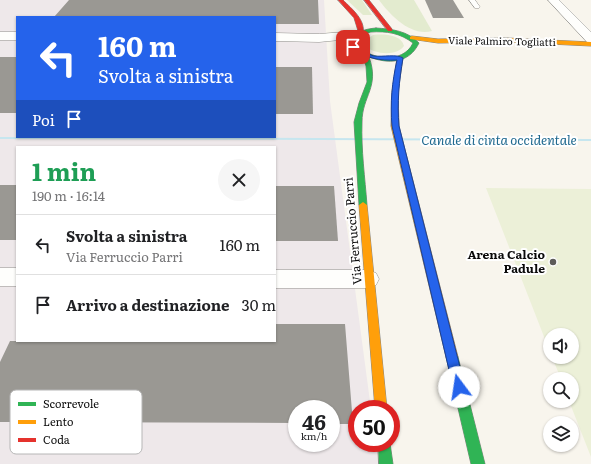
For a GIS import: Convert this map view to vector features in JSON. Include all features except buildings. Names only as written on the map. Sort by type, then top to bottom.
[{"type":"main road","name":"Via Ferruccio Parri","points":[[340,0],[359,18],[362,27],[359,34],[352,42],[353,47],[361,53],[372,68],[372,77],[359,111],[357,131],[368,279],[380,400]]},
{"type":"main road","points":[[366,0],[390,30]]},
{"type":"main road","points":[[359,34],[370,30],[390,30],[399,32],[412,38],[416,43],[418,52],[400,58],[386,59],[361,53]]},
{"type":"main road","name":"Viale Palmiro Togliatti","points":[[412,38],[438,41],[507,40],[591,44]]},
{"type":"main road","name":"Viale Palmiro Togliatti","points":[[436,50],[561,48],[591,44]]},
{"type":"main road","points":[[400,58],[396,80],[394,106],[395,126],[478,464]]},
{"type":"main road","points":[[385,452],[386,464]]},
{"type":"street","points":[[553,0],[591,39]]},
{"type":"street","points":[[276,37],[319,38],[359,34]]},
{"type":"street","points":[[0,36],[16,36]]},
{"type":"street","points":[[319,38],[333,41],[361,53]]},
{"type":"street","points":[[0,277],[16,277]]},
{"type":"street","points":[[276,279],[368,279]]},
{"type":"lane","points":[[472,0],[477,7]]},
{"type":"shaded area","points":[[0,0],[324,0],[330,101],[370,400],[348,400],[348,452],[377,452],[378,464],[0,464]]},
{"type":"green space","points":[[347,0],[362,0],[372,15],[363,15]]},
{"type":"green space","points":[[379,0],[414,0],[432,31],[416,31],[409,28],[395,18]]},
{"type":"green space","points":[[373,35],[396,37],[404,46],[396,52],[391,53],[374,51],[365,46],[364,41]]},
{"type":"green space","name":"Arena Calcio Padule","points":[[486,188],[591,189],[591,457],[579,426],[579,416],[575,416],[572,408],[579,408],[579,372],[558,372],[555,364],[579,364],[579,328],[543,328],[543,334]]},
{"type":"waterway","name":"Canale di cinta occidentale","points":[[0,138],[591,140]]},
{"type":"traffic: fast","points":[[370,30],[383,30],[400,33],[416,43],[413,50],[407,55],[399,58],[390,60],[372,57],[355,47],[352,42],[357,35],[370,30]]},
{"type":"traffic: fast","points":[[363,205],[358,122],[359,112],[368,89],[371,75],[365,55]]},
{"type":"traffic: fast","points":[[452,357],[478,464]]},
{"type":"traffic: fast","points":[[385,452],[386,464]]},
{"type":"traffic: slow","points":[[412,38],[438,41],[507,40],[591,44]]},
{"type":"traffic: slow","points":[[400,58],[395,92],[395,126],[452,357]]},
{"type":"traffic: slow","points":[[363,205],[380,400]]},
{"type":"traffic: jam","points":[[340,0],[357,18],[361,27],[361,33]]},
{"type":"traffic: jam","points":[[366,0],[390,30]]},
{"type":"place","name":"Arena Calcio Padule","points":[[553,262]]},
{"type":"route","points":[[353,47],[365,55],[375,58],[400,58],[396,80],[394,106],[395,126],[459,387]]}]
